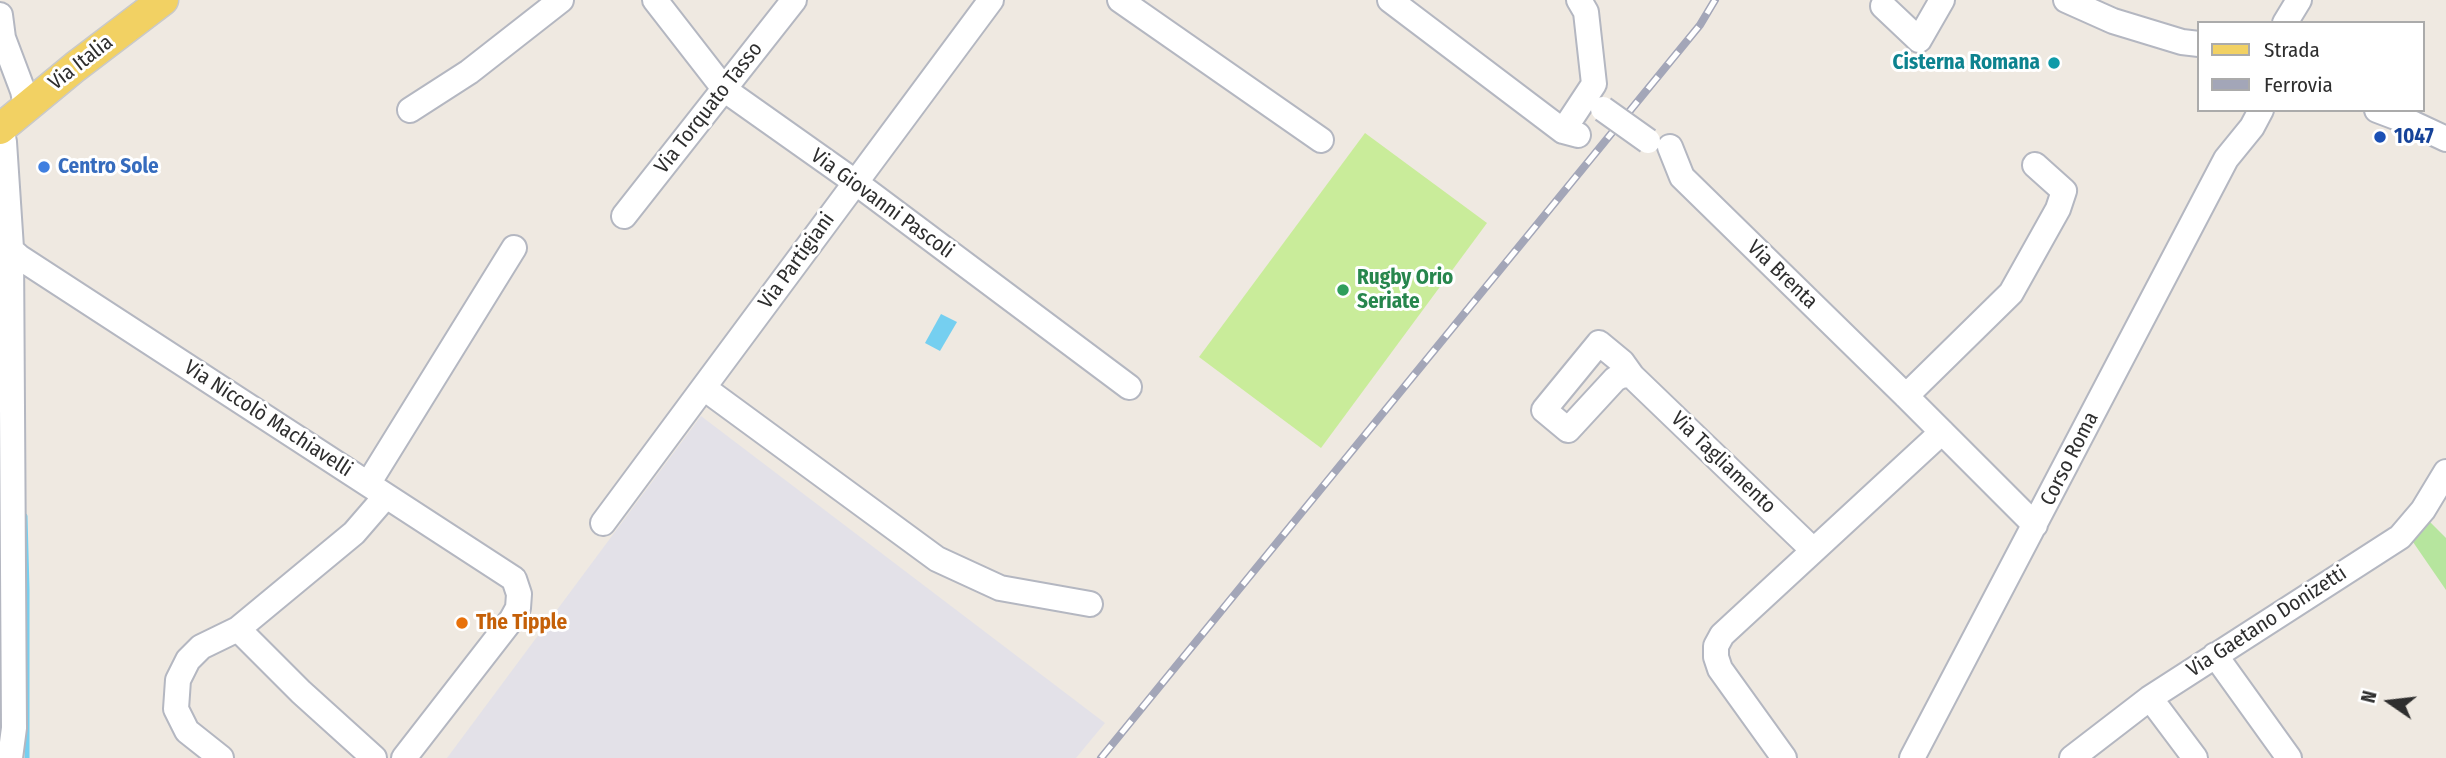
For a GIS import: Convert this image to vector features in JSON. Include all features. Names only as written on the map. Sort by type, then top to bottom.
[{"type":"main road","name":"Via Italia","points":[[0,129],[163,0]]},
{"type":"street","points":[[410,110],[468,72],[561,0]]},
{"type":"street","name":"Via Giovanni Pascoli","points":[[655,0],[725,90],[855,182],[1129,387]]},
{"type":"street","name":"Via Torquato Tasso","points":[[624,216],[794,0]]},
{"type":"street","name":"Via Partigiani","points":[[603,523],[991,0]]},
{"type":"street","points":[[1120,0],[1321,140]]},
{"type":"street","points":[[1390,0],[1571,133],[1594,84],[1586,12],[1579,0]]},
{"type":"street","points":[[1883,6],[1919,40],[1942,0]]},
{"type":"street","points":[[2066,0],[2113,21],[2194,46]]},
{"type":"street","points":[[2286,21],[2299,0]]},
{"type":"street","points":[[2305,21],[2310,0]]},
{"type":"street","points":[[0,15],[3,38],[26,106]]},
{"type":"street","name":"Via Brenta","points":[[1603,109],[1659,144],[1682,177],[2035,525]]},
{"type":"street","name":"Corso Roma","points":[[2227,159],[2240,112]]},
{"type":"street","name":"Corso Roma","points":[[1913,758],[2227,159],[2261,112]]},
{"type":"street","points":[[2382,112],[2446,139]]},
{"type":"street","points":[[0,129],[4,142],[7,725],[10,758]]},
{"type":"street","points":[[1906,396],[2011,293],[2058,209],[2064,191],[2035,165]]},
{"type":"street","name":"Via Niccolò Machiavelli","points":[[5,244],[19,257],[514,579],[519,594],[518,608],[512,619],[404,758]]},
{"type":"street","points":[[221,758],[187,731],[176,709],[178,680],[188,660],[201,647],[238,629],[354,533],[514,248]]},
{"type":"street","name":"Via Tagliamento","points":[[1632,376],[1814,550]]},
{"type":"street","points":[[704,388],[937,559],[1000,588],[1090,604]]},
{"type":"street","points":[[1784,758],[1720,669],[1716,646],[1722,635],[1942,432]]},
{"type":"street","name":"Via Gaetano Donizetti","points":[[2073,758],[2150,698],[2400,537],[2423,510],[2446,472]]},
{"type":"street","points":[[238,629],[301,692],[374,758]]},
{"type":"street","points":[[2215,655],[2289,758]]},
{"type":"street","points":[[2150,698],[2195,758]]},
{"type":"shaded area","points":[[701,416],[1105,723],[1076,758],[447,758]]},
{"type":"green space","name":"Rugby Orio Seriate","points":[[1365,133],[1487,223],[1321,448],[1199,357]]},
{"type":"green space","points":[[2425,517],[2446,538],[2446,590],[2413,542]]},
{"type":"water","points":[[941,314],[957,322],[940,351],[925,343]]},
{"type":"waterway","points":[[25,516],[27,758]]},
{"type":"railway","points":[[1101,758],[1700,25],[1715,0]]},
{"type":"place","name":"Cisterna Romana","points":[[2054,63]]},
{"type":"place","name":"1047","points":[[2380,137]]},
{"type":"place","name":"Centro Sole","points":[[44,167]]},
{"type":"place","name":"Rugby Orio Seriate","points":[[1343,290]]},
{"type":"place","name":"The Tipple","points":[[462,623]]}]
